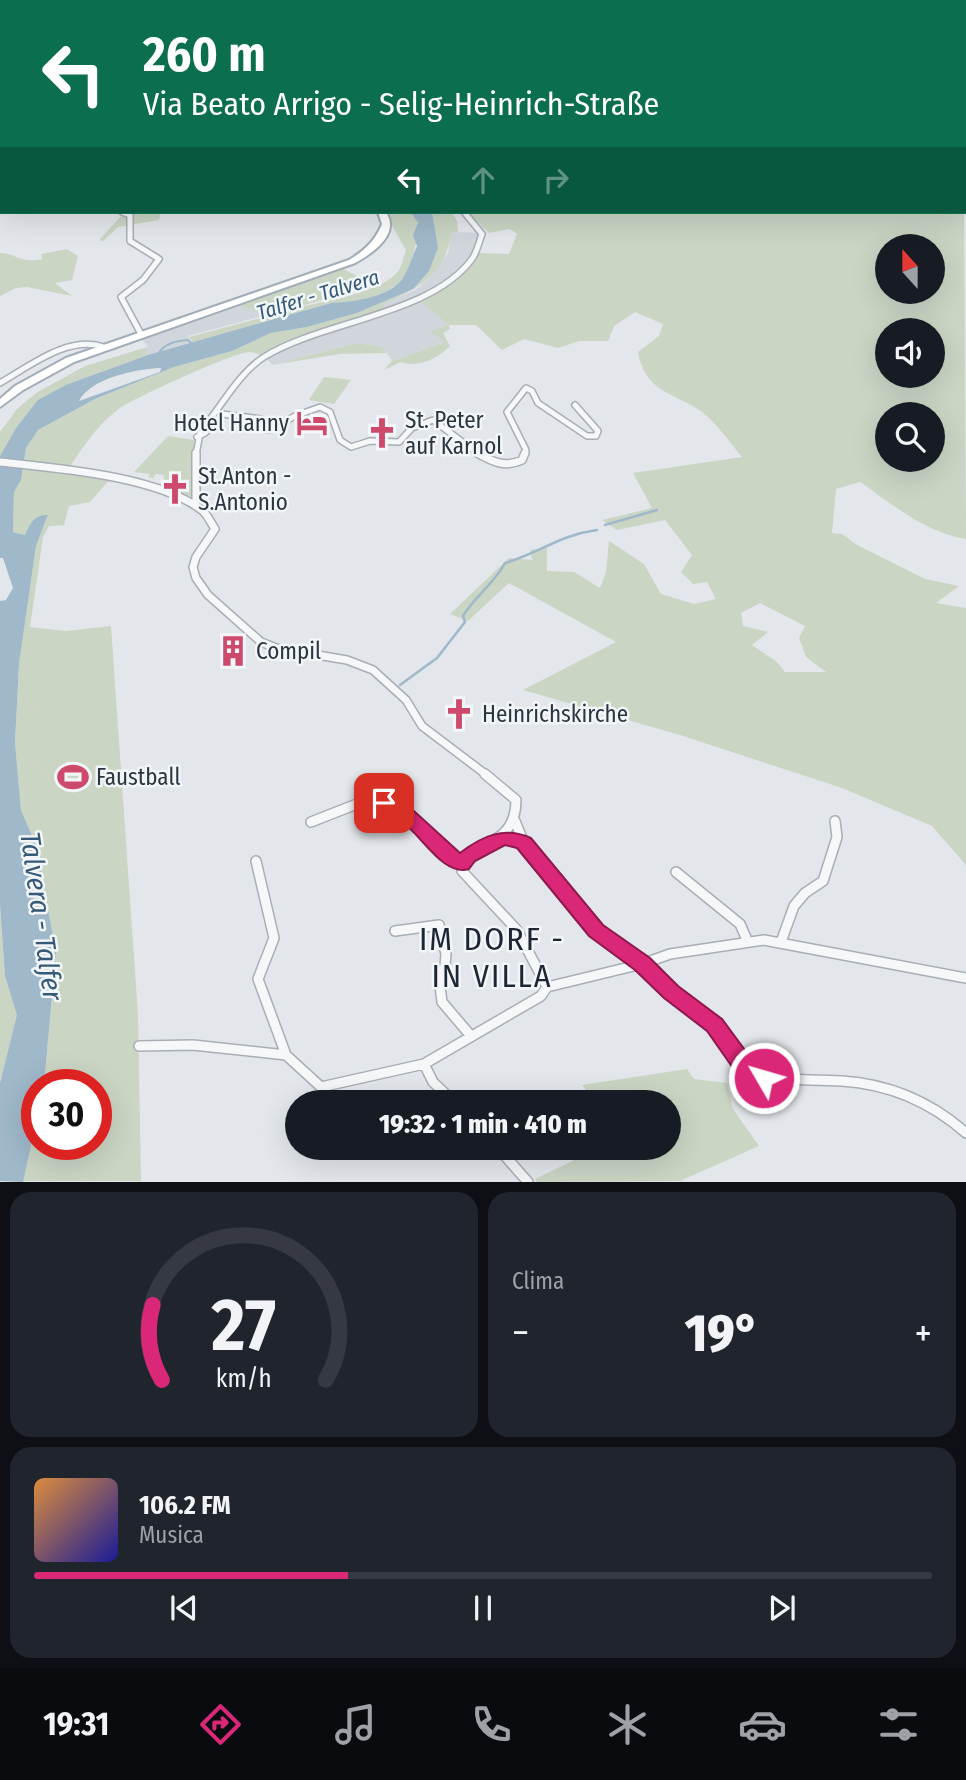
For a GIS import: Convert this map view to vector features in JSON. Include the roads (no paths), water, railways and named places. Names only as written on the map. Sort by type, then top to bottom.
[{"type":"main road","points":[[0,404],[45,372],[104,347],[345,265],[377,242],[386,224],[383,214]]},
{"type":"street","points":[[127,214],[130,215],[128,228],[132,243],[159,259],[143,280],[121,297],[141,334]]},
{"type":"street","points":[[195,505],[197,437],[258,362],[268,355],[417,299],[463,269],[477,254],[482,234],[466,214]]},
{"type":"street","points":[[0,383],[55,352],[95,343],[104,347]]},
{"type":"street","points":[[197,437],[205,433],[222,415],[261,419],[265,429],[270,430],[295,416],[320,407],[330,412],[340,440],[351,447],[379,440],[399,442],[412,428],[433,420],[498,465],[517,464],[526,450],[508,412],[526,388],[532,391],[538,402],[587,436],[596,436],[598,431],[575,405]]},
{"type":"street","points":[[0,462],[112,476],[195,505],[208,514],[215,529],[201,548],[193,567],[196,578],[208,594],[261,642],[276,648],[347,660],[373,670],[406,700],[422,726],[509,792],[516,800],[515,821],[524,843],[596,930],[642,964],[671,992],[714,1025],[754,1076],[854,1082],[887,1089],[914,1098],[951,1119],[966,1133]]},
{"type":"street","points":[[311,822],[367,800],[377,800],[397,814],[407,816],[447,855],[462,864]]},
{"type":"street","points":[[515,821],[502,838],[469,856],[462,864],[462,870],[467,879],[503,912],[530,949],[547,987]]},
{"type":"street","points":[[781,942],[789,910],[801,895],[823,881],[837,837],[835,821]]},
{"type":"street","points":[[502,838],[514,838],[524,843]]},
{"type":"street","points":[[256,860],[274,938],[274,947],[259,971],[258,979],[286,1055],[321,1087],[424,1064],[541,996],[547,987],[642,964],[670,954],[747,940],[781,942],[966,978]]},
{"type":"street","points":[[676,872],[740,924],[747,940]]},
{"type":"street","points":[[395,931],[439,925],[446,954],[445,966],[439,978],[442,1002],[471,1036]]},
{"type":"street","points":[[139,1046],[193,1045],[286,1055]]},
{"type":"street","points":[[424,1064],[433,1082],[441,1090]]},
{"type":"street","points":[[509,1160],[528,1181]]},
{"type":"water","points":[[412,214],[432,214],[438,248],[429,271],[413,289],[357,313],[307,327],[271,333],[232,351],[174,367],[95,399],[38,430],[26,448],[21,480],[14,492],[13,532],[25,535],[36,518],[48,515],[36,546],[19,664],[15,743],[21,810],[36,845],[56,952],[45,1069],[21,1069],[21,1160],[28,1160],[23,1182],[0,1181],[0,1083],[17,1015],[5,976],[0,904],[0,601],[6,600],[13,588],[3,558],[0,558],[0,456],[16,428],[38,400],[68,384],[148,355],[331,303],[358,300],[385,292],[400,282],[417,246],[413,235],[418,223]],"holes":[[[161,368],[160,372],[79,401],[93,386],[115,376]]]},
{"type":"waterway","points":[[158,354],[164,347],[175,342],[188,340],[193,345]]},
{"type":"waterway","name":"Talvera - Talfer","points":[[16,449],[46,411],[75,390]]},
{"type":"waterway","points":[[605,525],[657,510]]},
{"type":"waterway","points":[[400,685],[437,658],[465,622],[463,616],[468,609],[505,563],[560,540],[597,530]]},
{"type":"place","name":"Hotel Hanny","points":[[312,423]]},
{"type":"place","name":"St. Peter auf Karnol","points":[[382,433]]},
{"type":"place","name":"St.Anton - S.Antonio","points":[[175,489]]},
{"type":"place","name":"Compil","points":[[233,651]]},
{"type":"place","name":"Heinrichskirche","points":[[459,714]]},
{"type":"place","name":"Faustball","points":[[73,777]]},
{"type":"district","name":"IM DORF - IN VILLA","points":[[492,958]]},
{"type":"water label","name":"Talfer - Talvera","points":[[318,295]]}]
